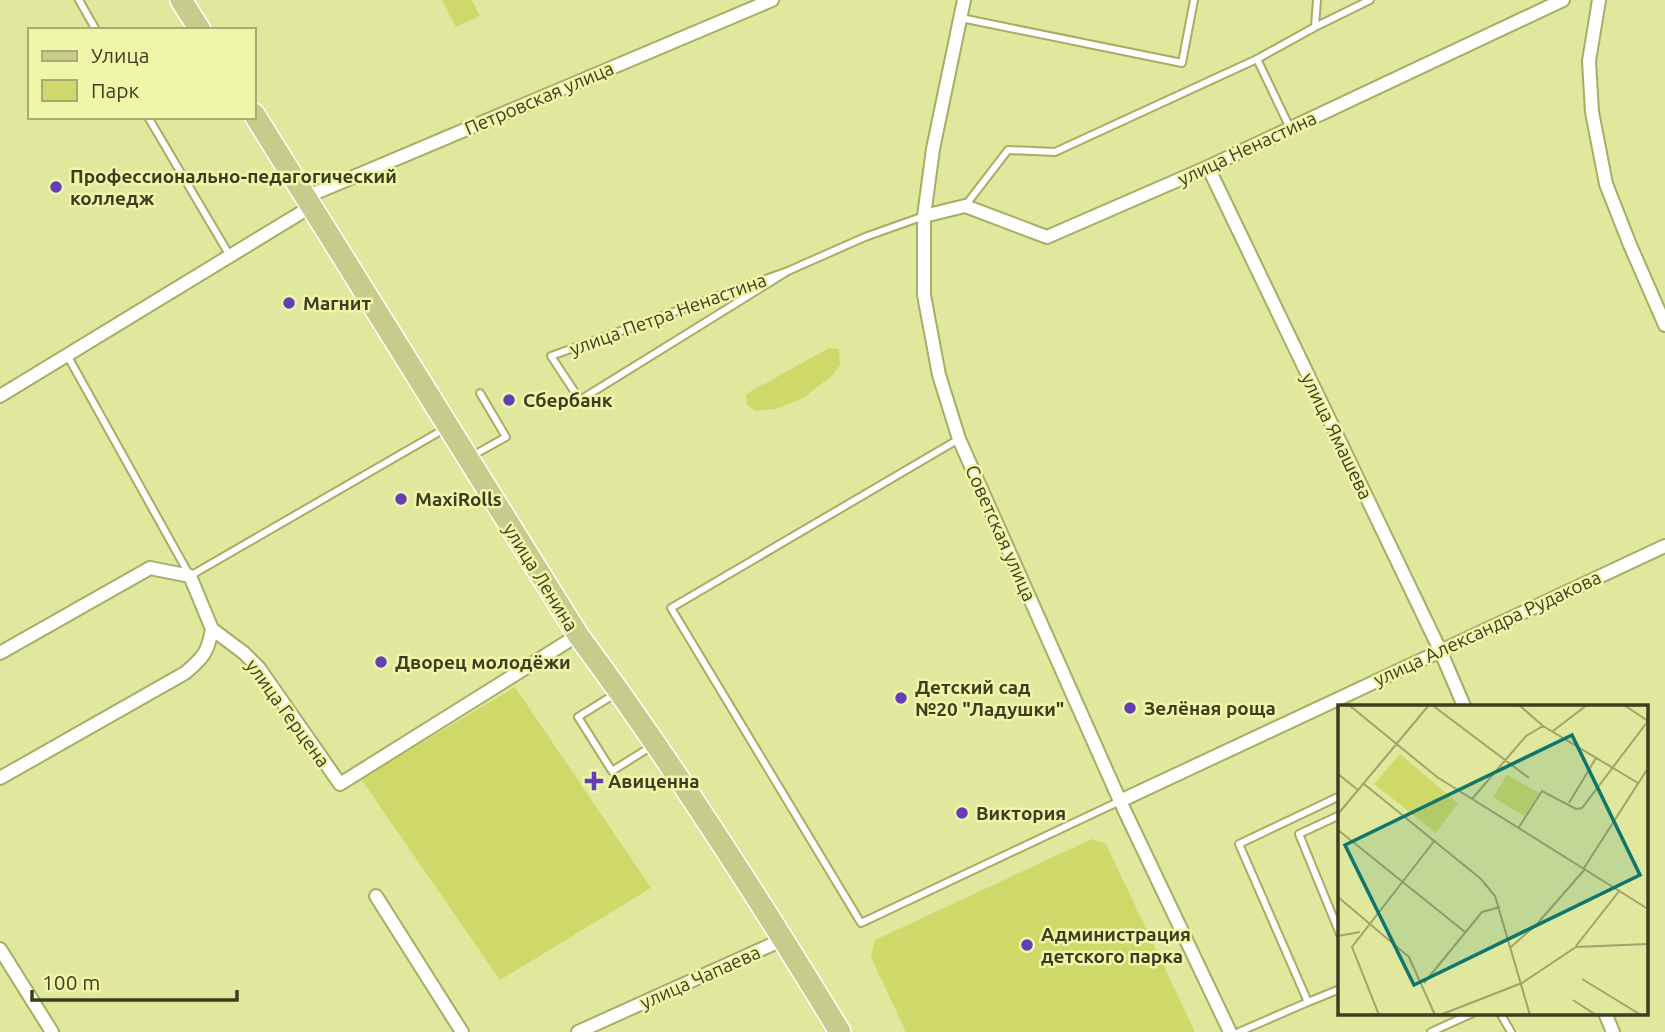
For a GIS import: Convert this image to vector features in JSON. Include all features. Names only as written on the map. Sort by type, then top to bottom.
[{"type":"main road","points":[[181,0],[199,28]]},
{"type":"main road","name":"улица Ленина","points":[[256,117],[578,635],[619,691],[784,939],[840,1032]]},
{"type":"street","name":"Петровская улица","points":[[0,396],[230,256],[309,201],[772,0]]},
{"type":"street","name":"Советская улица","points":[[964,0],[933,149],[924,216],[923,295],[939,375],[959,439],[1120,801],[1230,1032]]},
{"type":"street","name":"улица Ненастина","points":[[965,206],[1047,237],[1208,167],[1563,0]]},
{"type":"street","points":[[1599,0],[1589,61],[1592,112],[1606,184],[1665,325]]},
{"type":"street","name":"улица Ямашева","points":[[1208,167],[1440,650],[1464,705]]},
{"type":"street","points":[[924,216],[965,206]]},
{"type":"street","name":"улица Александра Рудакова","points":[[1120,801],[1665,546]]},
{"type":"street","points":[[0,653],[150,568],[190,576],[212,629],[209,648],[186,673],[0,778]]},
{"type":"street","name":"улица Герцена","points":[[212,629],[259,668],[340,784],[578,635]]},
{"type":"street","points":[[376,897],[462,1032]]},
{"type":"street","name":"улица Чапаева","points":[[578,1032],[784,939]]},
{"type":"street","points":[[0,948],[52,1032]]},
{"type":"street","points":[[1605,1014],[1613,1032]]},
{"type":"lane","points":[[79,0],[95,28]]},
{"type":"lane","points":[[961,19],[1182,63],[1194,0]]},
{"type":"lane","points":[[1315,27],[1317,0]]},
{"type":"lane","points":[[965,206],[1008,149],[1055,152],[1257,59],[1370,0]]},
{"type":"lane","points":[[1257,59],[1290,128]]},
{"type":"lane","points":[[149,119],[230,256]]},
{"type":"lane","name":"улица Петра Ненастина","points":[[788,271],[580,400],[551,356],[788,271],[864,237],[924,216]]},
{"type":"lane","points":[[67,355],[190,576],[448,427]]},
{"type":"lane","points":[[468,459],[506,437],[480,393]]},
{"type":"lane","points":[[959,439],[671,608],[861,923],[1120,801]]},
{"type":"lane","points":[[619,691],[578,717],[612,771],[654,744]]},
{"type":"lane","points":[[1308,1002],[1239,844],[1338,796]]},
{"type":"lane","points":[[1338,815],[1299,834],[1338,932]]},
{"type":"lane","points":[[1239,1032],[1338,989]]},
{"type":"lane","points":[[1431,1032],[1471,1014]]},
{"type":"lane","points":[[1501,1014],[1511,1032]]},
{"type":"green space","points":[[442,0],[472,0],[480,16],[456,27]]},
{"type":"green space","points":[[829,348],[839,349],[840,365],[833,375],[803,398],[776,409],[755,411],[747,405],[746,394]]},
{"type":"green space","points":[[515,687],[651,888],[500,980],[361,779]]},
{"type":"green space","points":[[1092,839],[1106,844],[1195,1032],[906,1032],[871,957],[875,940]]},
{"type":"place","name":"Профессионально-педагогический колледж","points":[[56,187]]},
{"type":"place","name":"Магнит","points":[[289,303]]},
{"type":"place","name":"Сбербанк","points":[[509,400]]},
{"type":"place","name":"MaxiRolls","points":[[401,499]]},
{"type":"place","name":"Дворец молодёжи","points":[[381,662]]},
{"type":"place","name":"Детский сад №20 \"Ладушки\"","points":[[901,698]]},
{"type":"place","name":"Зелёная роща","points":[[1130,708]]},
{"type":"place","name":"Авиценна","points":[[594,781]]},
{"type":"place","name":"Виктория","points":[[962,813]]},
{"type":"place","name":"Администрация детского парка","points":[[1027,945]]}]
